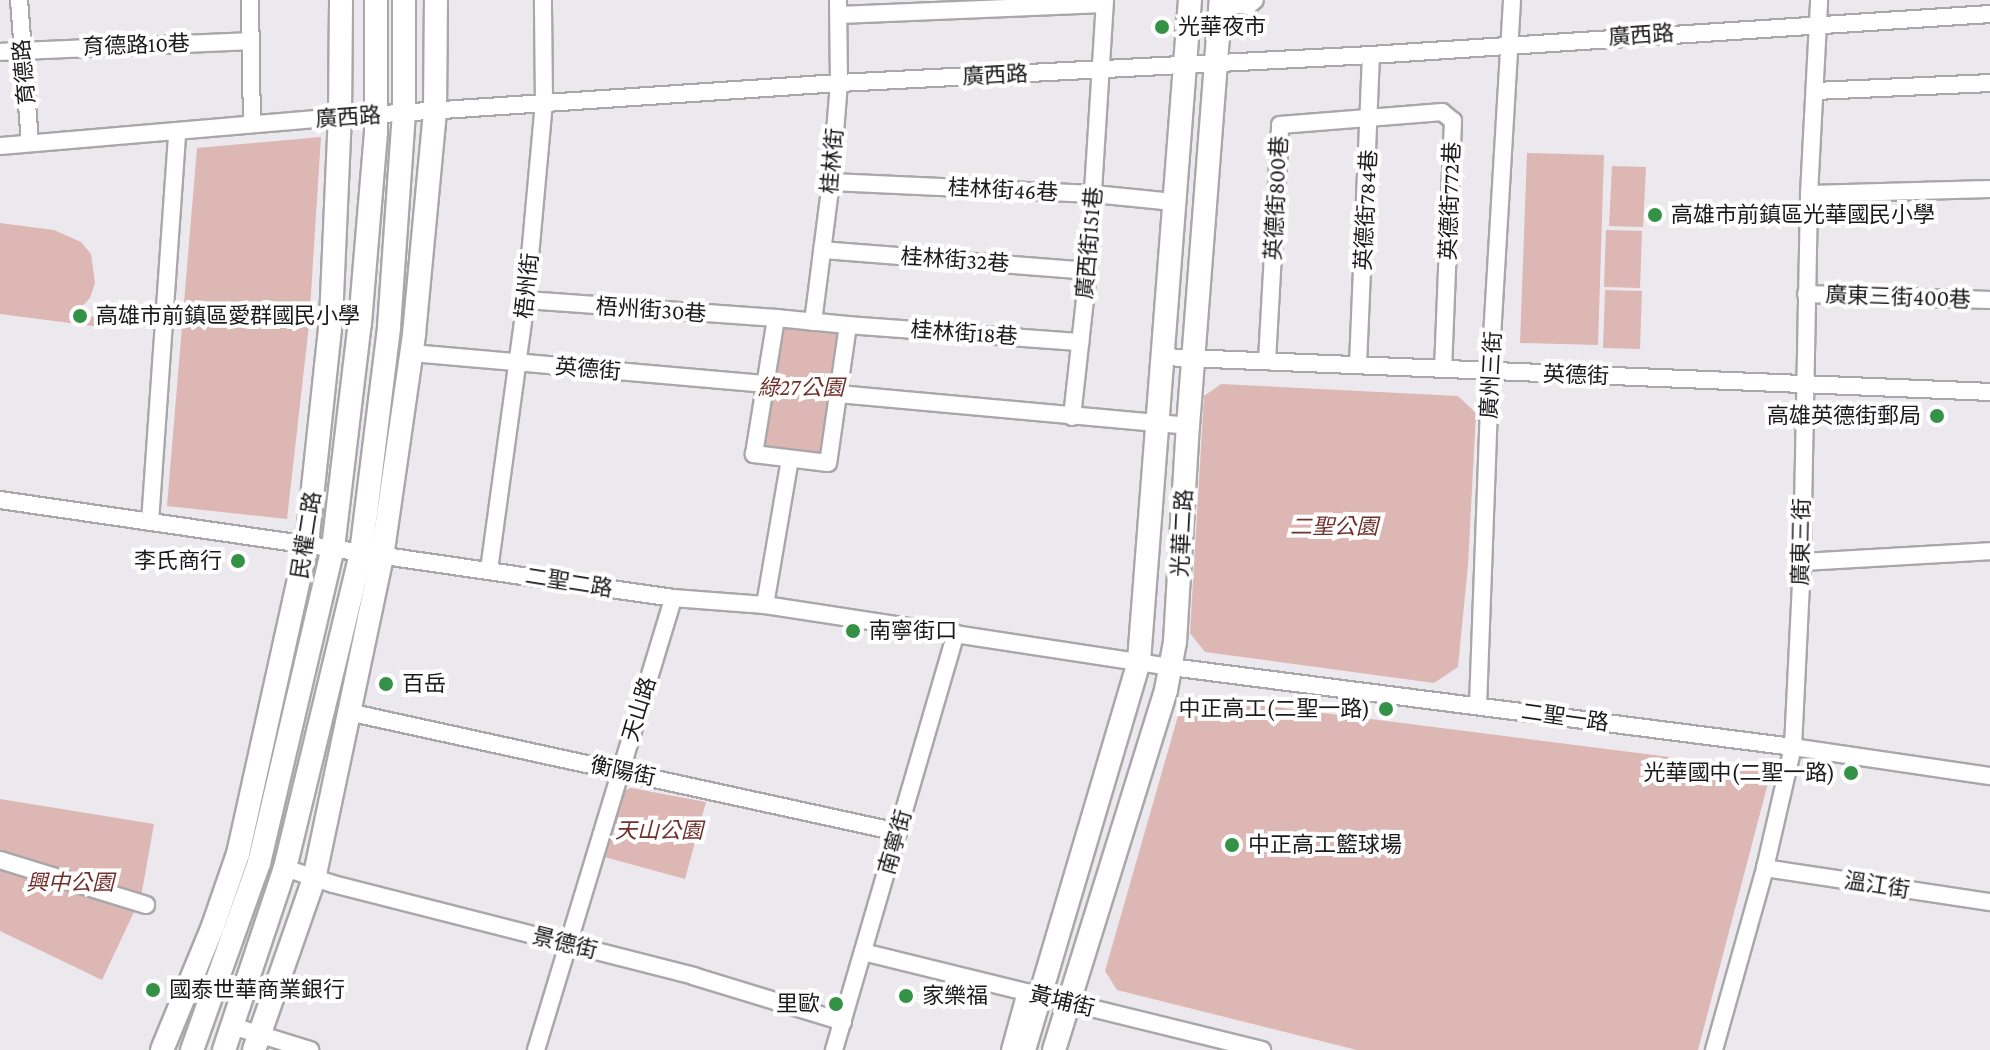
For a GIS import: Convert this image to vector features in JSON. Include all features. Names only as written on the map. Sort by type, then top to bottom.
[{"type":"street","name":"育德路","points":[[19,0],[30,143]]},
{"type":"street","points":[[250,0],[252,124]]},
{"type":"street","name":"民權二路","points":[[162,1050],[213,926],[238,854],[307,544],[331,320],[340,117],[341,0]]},
{"type":"street","name":"民權二路","points":[[192,1050],[259,863],[333,548],[360,323],[377,115],[376,0]]},
{"type":"street","points":[[224,1050],[285,868],[371,555],[404,113],[404,0]]},
{"type":"street","points":[[256,1042],[314,879],[348,712],[371,555],[411,353],[435,111],[436,0]]},
{"type":"street","name":"梧州街","points":[[489,570],[526,300],[544,103],[543,0]]},
{"type":"street","name":"光華二路","points":[[1024,1050],[1033,994],[1139,661],[1190,0]]},
{"type":"street","points":[[1221,2],[1248,6],[1255,0]]},
{"type":"street","name":"廣州三街","points":[[1478,706],[1490,371],[1512,0]]},
{"type":"street","name":"廣東三街","points":[[1714,1050],[1765,868],[1793,747],[1802,562],[1809,194],[1819,0]]},
{"type":"street","points":[[839,7],[1105,2]]},
{"type":"street","name":"廣西街151巷","points":[[1072,417],[1088,271],[1105,2]]},
{"type":"street","name":"光華二路","points":[[1054,1050],[1171,667],[1221,2]]},
{"type":"street","name":"桂林街","points":[[813,322],[831,182],[839,83],[839,7]]},
{"type":"street","name":"廣西路","points":[[0,146],[340,117],[839,83],[1371,55],[1990,14]]},
{"type":"street","name":"育德路10巷","points":[[0,52],[251,41]]},
{"type":"street","name":"英德街784巷","points":[[1358,365],[1371,55]]},
{"type":"street","points":[[1815,91],[1990,83]]},
{"type":"street","name":"英德街772巷","points":[[1370,118],[1442,112],[1453,121],[1443,368]]},
{"type":"street","name":"英德街800巷","points":[[1267,361],[1280,125],[1370,118]]},
{"type":"street","points":[[150,522],[177,132]]},
{"type":"street","name":"桂林街46巷","points":[[831,182],[1094,194],[1174,202]]},
{"type":"street","points":[[1809,194],[1990,189]]},
{"type":"street","name":"桂林街32巷","points":[[822,250],[1088,271]]},
{"type":"street","name":"廣東三街400巷","points":[[1806,294],[1990,300]]},
{"type":"street","name":"梧州街30巷","points":[[526,300],[776,318]]},
{"type":"street","points":[[776,318],[813,322],[848,325],[828,463],[754,454],[776,318]]},
{"type":"street","name":"桂林街18巷","points":[[848,325],[1080,342]]},
{"type":"street","name":"英德街","points":[[411,353],[765,384]]},
{"type":"street","name":"英德街","points":[[1163,357],[1990,392]]},
{"type":"street","points":[[838,394],[1188,426]]},
{"type":"street","points":[[765,605],[790,459]]},
{"type":"street","name":"二聖二路","points":[[0,500],[673,598],[765,605],[1139,661]]},
{"type":"street","points":[[1802,562],[1990,551]]},
{"type":"street","name":"天山路","points":[[536,1050],[673,598]]},
{"type":"street","name":"南寧街","points":[[834,1050],[956,633]]},
{"type":"street","name":"二聖一路","points":[[1139,661],[1990,776]]},
{"type":"street","name":"衡陽街","points":[[348,712],[898,832]]},
{"type":"street","points":[[0,860],[146,905]]},
{"type":"street","name":"景德街","points":[[285,868],[314,879],[693,976],[843,1022]]},
{"type":"street","name":"溫江街","points":[[1765,868],[1990,902]]},
{"type":"street","name":"黃埔街","points":[[863,952],[1262,1050]]},
{"type":"street","points":[[1010,1050],[1033,994]]},
{"type":"street","points":[[232,1026],[256,1042],[310,1050]]},
{"type":"green space","points":[[321,137],[309,325],[287,519],[167,506],[197,148]]},
{"type":"green space","points":[[1527,153],[1604,155],[1598,345],[1520,343]]},
{"type":"green space","points":[[1612,166],[1646,167],[1643,227],[1609,226]]},
{"type":"green space","points":[[0,223],[54,230],[81,242],[91,254],[95,283],[90,298],[75,314],[102,318],[101,327],[0,314]]},
{"type":"green space","points":[[1606,230],[1642,231],[1640,288],[1604,287]]},
{"type":"green space","points":[[1605,290],[1642,291],[1640,349],[1603,348]]},
{"type":"green space","name":"綠27公園","points":[[783,324],[836,329],[841,334],[825,449],[817,455],[767,448],[762,441],[777,329]]},
{"type":"green space","name":"二聖公園","points":[[1221,384],[1458,396],[1476,413],[1468,565],[1458,667],[1434,683],[1205,652],[1190,633],[1204,396]]},
{"type":"green space","points":[[1197,697],[1764,769],[1768,783],[1698,1050],[1357,1050],[1117,990],[1105,971],[1180,709]]},
{"type":"green space","name":"天山公園","points":[[631,788],[706,802],[685,879],[601,856],[618,793]]},
{"type":"green space","name":"興中公園","points":[[0,799],[154,824],[141,897],[102,980],[0,931]]},
{"type":"place","name":"光華夜市","points":[[1162,27]]},
{"type":"place","name":"高雄市前鎮區光華國民小學","points":[[1655,215]]},
{"type":"place","name":"高雄市前鎮區愛群國民小學","points":[[80,316]]},
{"type":"place","name":"高雄英德街郵局","points":[[1937,416]]},
{"type":"place","name":"李氏商行","points":[[238,561]]},
{"type":"place","name":"南寧街口","points":[[853,631]]},
{"type":"place","name":"百岳","points":[[386,684]]},
{"type":"place","name":"中正高工(二聖一路)","points":[[1386,709]]},
{"type":"place","name":"光華國中(二聖一路)","points":[[1851,773]]},
{"type":"place","name":"中正高工籃球場","points":[[1232,845]]},
{"type":"place","name":"國泰世華商業銀行","points":[[153,990]]},
{"type":"place","name":"家樂福","points":[[906,996]]},
{"type":"place","name":"里歐","points":[[836,1004]]}]
